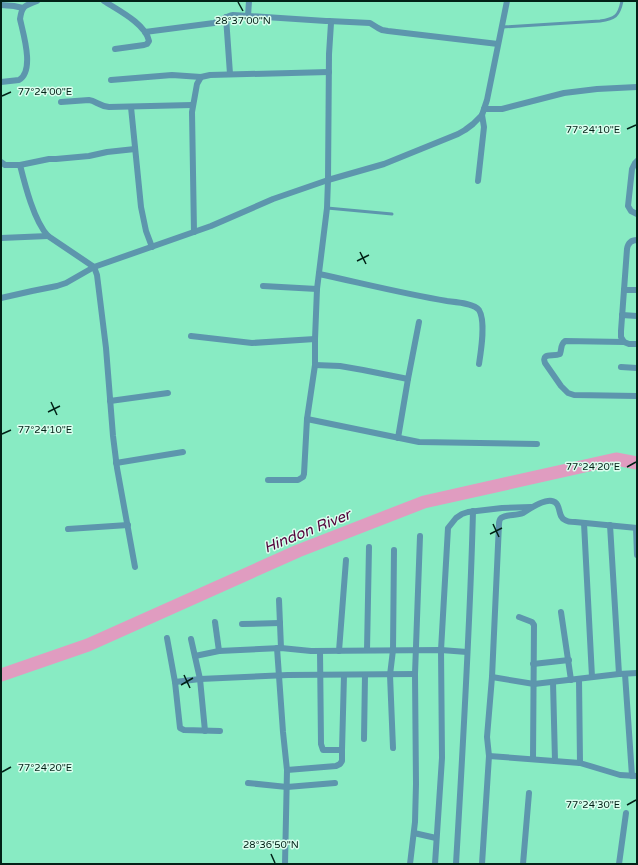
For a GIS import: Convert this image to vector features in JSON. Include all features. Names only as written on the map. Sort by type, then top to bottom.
[{"type":"street","points":[[1,82],[22,79],[28,60],[20,19],[21,13],[25,6],[38,1]]},
{"type":"street","points":[[104,1],[140,26],[145,32],[149,41],[144,45],[115,48]]},
{"type":"street","points":[[248,16],[249,1]]},
{"type":"street","points":[[1,298],[66,283],[94,267],[211,226],[273,199],[328,180],[384,164],[458,134],[473,124],[483,112],[487,100],[507,1]]},
{"type":"street","points":[[1,5],[23,8]]},
{"type":"street","points":[[145,32],[214,23],[233,15],[370,23],[382,30],[388,31],[498,44]]},
{"type":"street","points":[[226,17],[230,74]]},
{"type":"street","points":[[268,480],[298,480],[303,477],[304,474],[307,419],[315,365],[317,289],[327,208],[331,28],[331,23],[329,21]]},
{"type":"street","points":[[111,80],[172,75],[201,77],[230,74],[329,72]]},
{"type":"street","points":[[194,232],[192,105],[197,84],[201,77]]},
{"type":"street","points":[[483,112],[502,109],[564,93],[597,89],[637,87]]},
{"type":"street","points":[[61,102],[93,100],[103,106],[109,107],[192,105]]},
{"type":"street","points":[[131,106],[142,207],[146,231],[152,247]]},
{"type":"street","points":[[478,181],[484,127],[483,112]]},
{"type":"street","points":[[1,162],[5,165],[20,165],[49,158],[56,159],[89,156],[107,152],[135,149]]},
{"type":"street","points":[[637,161],[632,169],[628,206],[631,211],[637,214]]},
{"type":"street","points":[[20,165],[26,192],[43,230],[48,236],[94,267],[97,275],[106,348],[116,463],[135,567]]},
{"type":"street","points":[[1,238],[48,236]]},
{"type":"street","points":[[624,342],[621,337],[628,246],[632,241],[637,240]]},
{"type":"street","points":[[319,274],[476,307],[482,319],[479,364]]},
{"type":"street","points":[[264,286],[317,289]]},
{"type":"street","points":[[624,290],[637,290]]},
{"type":"street","points":[[622,315],[637,316]]},
{"type":"street","points":[[398,438],[419,322]]},
{"type":"street","points":[[191,336],[252,343],[315,339]]},
{"type":"street","points":[[637,344],[629,344],[624,342],[565,341],[560,347],[560,354],[554,356],[548,355],[544,360],[568,394],[637,396]]},
{"type":"street","points":[[315,365],[340,366],[408,379]]},
{"type":"street","points":[[621,367],[637,368]]},
{"type":"street","points":[[110,401],[168,393]]},
{"type":"street","points":[[307,419],[418,442],[537,444]]},
{"type":"street","points":[[116,463],[183,452]]},
{"type":"street","points":[[482,864],[489,756],[488,737],[500,520],[503,517],[517,515],[551,500],[556,502],[561,515],[565,520],[636,528],[637,555]]},
{"type":"street","points":[[435,864],[442,758],[441,650],[448,528],[456,518],[462,514],[473,511],[533,507]]},
{"type":"street","points":[[456,864],[466,699],[473,511]]},
{"type":"street","points":[[584,523],[592,677]]},
{"type":"street","points":[[68,529],[128,524]]},
{"type":"street","points":[[489,756],[580,763],[620,775],[635,776],[622,674],[610,525]]},
{"type":"street","points":[[410,864],[415,822],[415,674],[420,536]]},
{"type":"street","points":[[367,650],[369,547]]},
{"type":"street","points":[[393,748],[390,674],[393,650],[394,550]]},
{"type":"street","points":[[339,650],[346,560]]},
{"type":"street","points":[[279,600],[280,675],[287,770],[285,864]]},
{"type":"street","points":[[561,612],[571,680]]},
{"type":"street","points":[[519,618],[532,622],[534,626],[533,759]]},
{"type":"street","points":[[216,622],[219,651]]},
{"type":"street","points":[[242,624],[280,623]]},
{"type":"street","points":[[168,638],[180,728],[184,730],[220,731]]},
{"type":"street","points":[[192,639],[200,679],[205,731]]},
{"type":"street","points":[[195,656],[219,651],[279,648],[320,650],[441,650],[467,652]]},
{"type":"street","points":[[320,650],[322,748],[323,750],[342,750]]},
{"type":"street","points":[[533,664],[568,660]]},
{"type":"street","points":[[492,677],[534,684],[637,673]]},
{"type":"street","points":[[175,682],[200,679],[280,675],[415,674]]},
{"type":"street","points":[[287,770],[336,766],[342,761],[344,675]]},
{"type":"street","points":[[364,739],[365,675]]},
{"type":"street","points":[[579,679],[580,763]]},
{"type":"street","points":[[553,682],[555,761]]},
{"type":"street","points":[[248,783],[287,787],[335,783]]},
{"type":"street","points":[[523,864],[529,793]]},
{"type":"street","points":[[619,864],[626,813]]},
{"type":"street","points":[[414,833],[436,838]]},
{"type":"lane","points":[[502,27],[608,20],[618,14],[622,1]]},
{"type":"lane","points":[[327,208],[392,214]]},
{"type":"waterway","name":"Hindon River","points":[[1,675],[88,645],[298,551],[424,502],[616,459],[637,463]]}]
